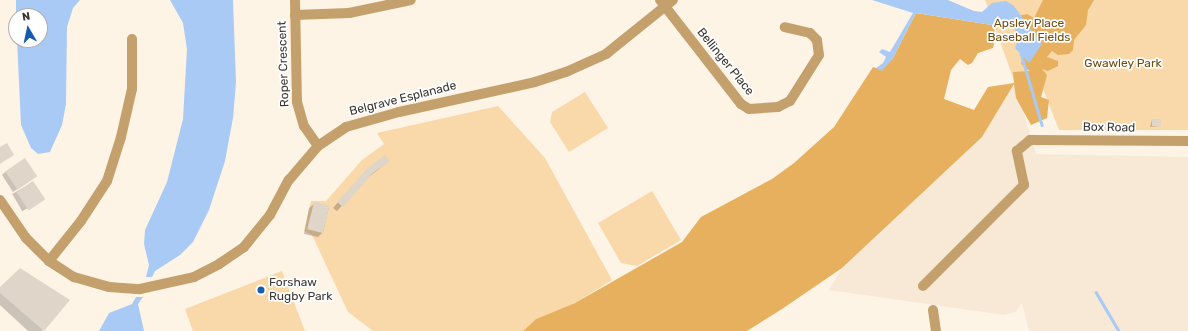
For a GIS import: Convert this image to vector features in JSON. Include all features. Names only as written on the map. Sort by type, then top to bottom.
[{"type":"street","name":"Roper Crescent","points":[[295,0],[297,102],[304,126],[318,146]]},
{"type":"street","points":[[295,15],[349,13],[411,0]]},
{"type":"street","name":"Bellinger Place","points":[[666,2],[741,104],[756,110],[778,107],[790,101],[819,55],[817,40],[810,33],[786,27]]},
{"type":"street","name":"Belgrave Esplanade","points":[[0,200],[26,238],[48,261],[74,277],[109,287],[140,288],[194,277],[219,264],[244,247],[270,215],[289,180],[318,146],[346,127],[362,121],[535,82],[566,72],[606,54],[666,2]]},
{"type":"street","points":[[48,261],[81,221],[106,181],[121,137],[132,89],[132,39]]},
{"type":"street","name":"Box Road","points":[[922,286],[1024,185],[1017,151],[1030,140],[1188,141]]},
{"type":"street","points":[[933,310],[936,331]]},
{"type":"shaded area","points":[[1015,83],[1036,154],[1188,157],[1188,331],[1029,331],[1022,303],[1015,312],[1004,315],[829,290],[842,268],[981,138]]},
{"type":"green space","name":"Gwawley Park","points":[[985,0],[1188,0],[1188,130],[1059,130],[1039,79],[1015,83]]},
{"type":"green space","name":"Apsley Place Baseball Fields","points":[[1043,0],[1094,0],[1088,10],[1086,25],[1074,40],[1073,50],[1069,54],[1058,55],[1052,51],[1047,57],[1058,61],[1058,66],[1048,71],[1042,69],[1047,75],[1041,97],[1049,100],[1047,118],[1031,125],[1016,98],[1014,84],[982,137],[842,268],[782,309],[747,331],[523,331],[536,319],[575,303],[682,242],[701,217],[772,179],[794,163],[834,127],[873,67],[882,70],[893,58],[916,13],[992,25],[996,34],[993,48],[978,53],[972,63],[968,65],[960,59],[951,70],[944,99],[974,110],[988,87],[1014,83],[1013,72],[1030,71],[1021,64],[1025,48],[1018,16],[1027,14],[1034,18]]},
{"type":"green space","points":[[585,92],[608,128],[569,152],[550,122],[552,112]]},
{"type":"green space","points":[[498,106],[545,158],[612,280],[575,303],[536,319],[523,331],[373,331],[348,312],[312,235],[304,231],[311,201],[326,201],[362,160],[384,144],[377,133]]},
{"type":"green space","points":[[652,191],[681,240],[637,266],[621,263],[598,223]]},
{"type":"green space","name":"Forshaw Rugby Park","points":[[282,271],[305,331],[193,331],[185,309]]},
{"type":"water","points":[[16,0],[80,0],[73,8],[67,27],[66,104],[62,125],[50,152],[38,154],[31,148],[21,125],[17,48],[48,48],[48,8],[16,8]]},
{"type":"water","points":[[170,0],[233,0],[236,82],[233,118],[225,161],[209,210],[193,242],[180,255],[155,271],[152,277],[146,277],[149,265],[144,244],[145,230],[167,182],[183,119],[187,49],[183,23]]},
{"type":"water","points":[[872,0],[948,0],[974,11],[982,12],[992,3],[1006,1],[1014,6],[1042,44],[1029,63],[1015,48],[1018,38],[1012,22],[999,20],[992,25],[916,13],[893,58],[882,71],[876,68],[883,63],[886,57],[879,52],[882,49],[890,52],[913,13]]},
{"type":"water","points":[[136,297],[143,297],[138,304],[144,331],[99,331],[109,313],[132,304]]},
{"type":"building","points":[[1152,119],[1161,119],[1161,126],[1152,126]]},
{"type":"building","points":[[7,143],[14,155],[0,164],[0,147]]},
{"type":"building","points":[[385,155],[390,161],[373,173],[343,207],[337,202],[368,168]]},
{"type":"building","points":[[25,158],[37,176],[17,190],[5,171]]},
{"type":"building","points":[[33,181],[45,199],[29,210],[16,192]]},
{"type":"building","points":[[314,202],[330,206],[323,233],[307,229]]},
{"type":"building","points":[[20,268],[70,300],[44,331],[0,293],[0,287]]},
{"type":"waterway","points":[[1021,53],[1042,125]]},
{"type":"waterway","points":[[1096,292],[1119,331]]},
{"type":"place","name":"Forshaw Rugby Park","points":[[261,290]]}]
